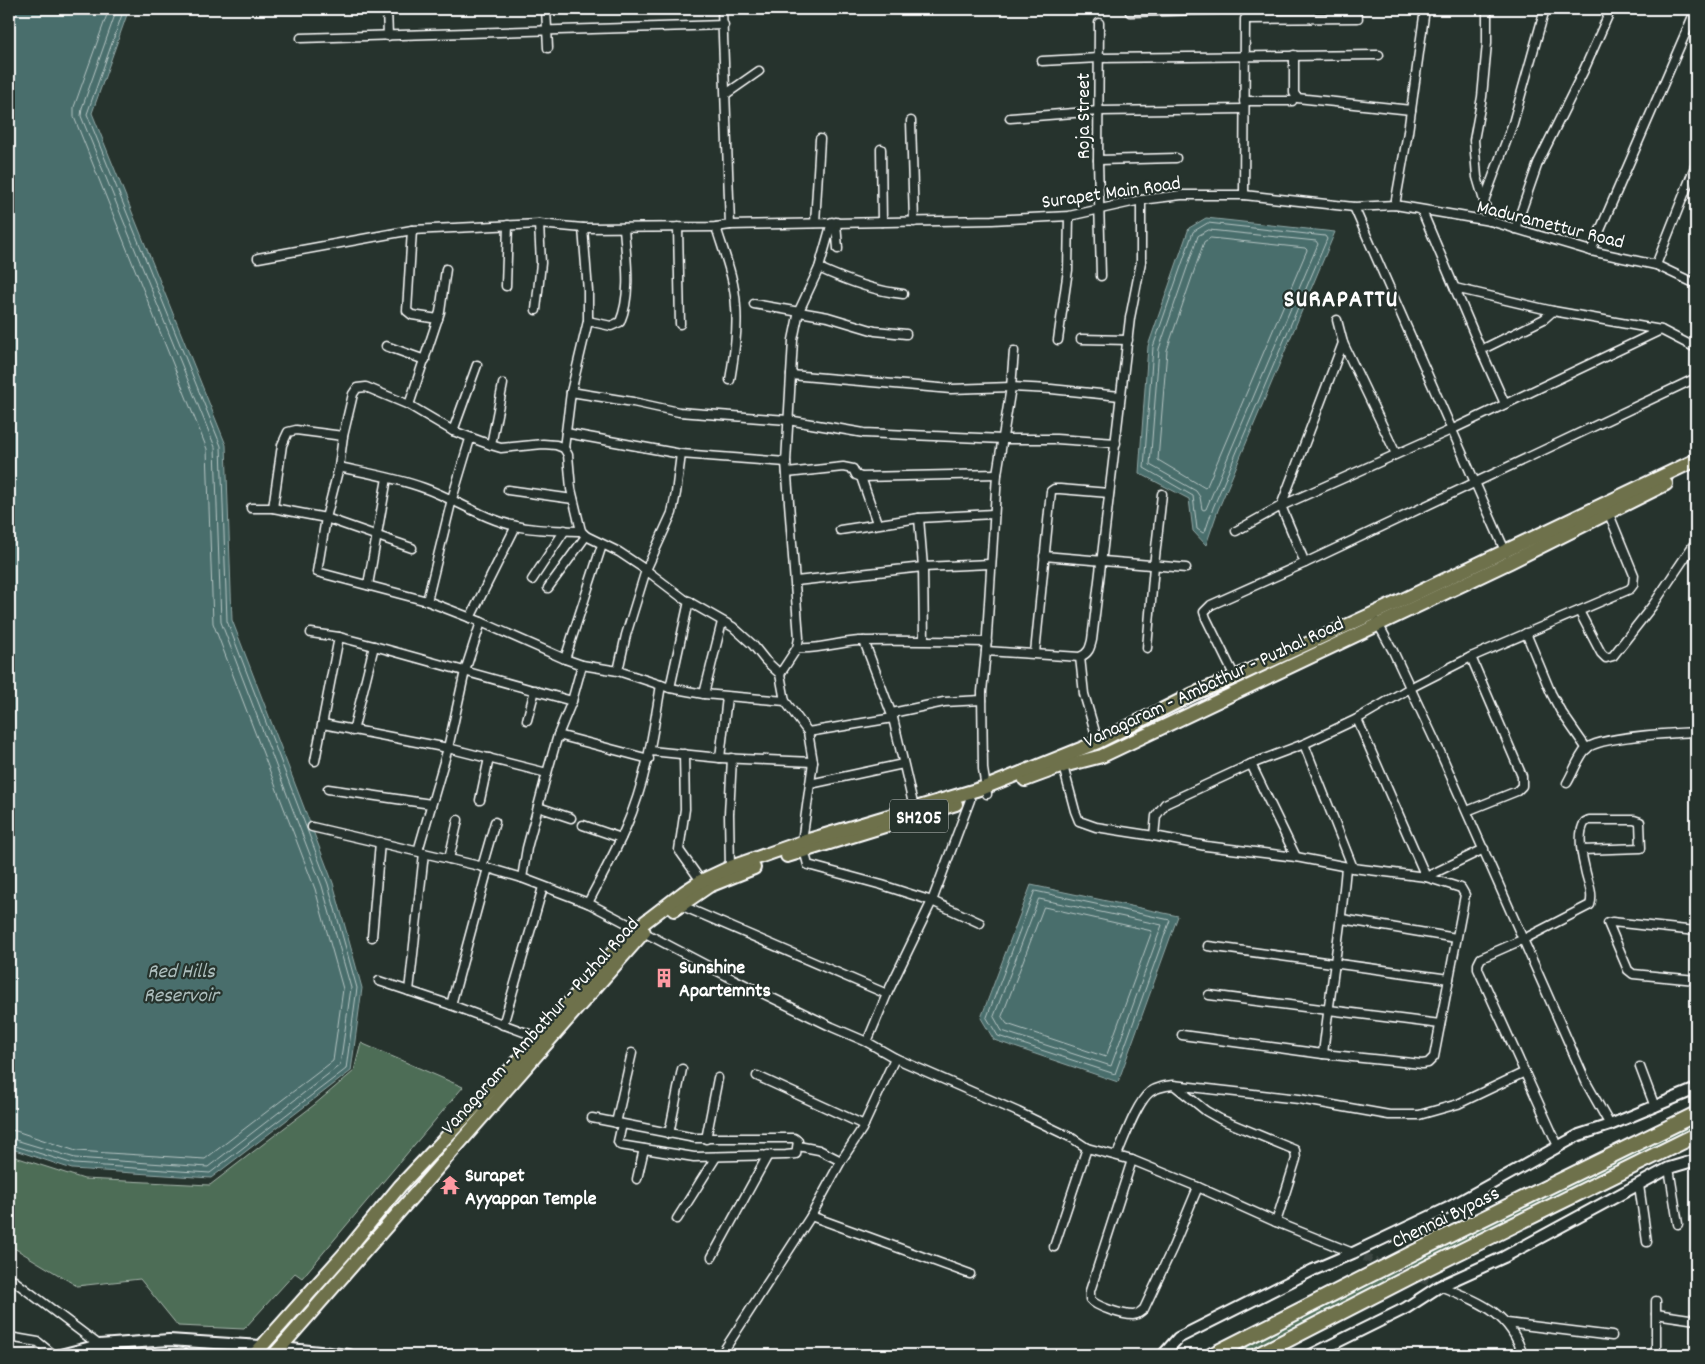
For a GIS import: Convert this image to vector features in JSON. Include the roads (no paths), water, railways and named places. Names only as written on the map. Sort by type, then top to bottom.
[{"type":"highway","name":"Chennai Bypass","points":[[1212,1355],[1413,1253],[1696,1114]]},
{"type":"highway","name":"Chennai Bypass","points":[[1258,1355],[1429,1267],[1696,1135]]},
{"type":"main road","points":[[1508,557],[1696,460]]},
{"type":"main road","name":"Vanagaram - Ambathur - Puzhal Road","points":[[278,1351],[444,1161],[582,994],[641,930],[731,872],[803,847],[970,800],[987,790],[1102,756],[1376,619],[1508,557],[1610,514],[1696,469]]},
{"type":"main road","points":[[803,847],[914,808],[987,790],[1098,742],[1193,694],[1376,619]]},
{"type":"main road","points":[[641,930],[684,892],[701,881],[731,872]]},
{"type":"main road","points":[[257,1350],[346,1252],[400,1186],[582,994]]},
{"type":"main road","points":[[433,1151],[444,1161]]},
{"type":"street","points":[[387,9],[388,36]]},
{"type":"street","points":[[546,9],[548,48]]},
{"type":"street","points":[[722,9],[730,225]]},
{"type":"street","points":[[1130,12],[1240,9]]},
{"type":"street","points":[[1244,195],[1245,9]]},
{"type":"street","points":[[1290,9],[1290,18]]},
{"type":"street","points":[[1395,205],[1425,9]]},
{"type":"street","points":[[1487,9],[1487,43],[1482,97],[1474,140],[1477,177],[1490,221]]},
{"type":"street","points":[[1484,201],[1513,124],[1546,9]]},
{"type":"street","points":[[1514,229],[1538,163],[1584,70],[1611,9]]},
{"type":"street","points":[[1591,251],[1696,9]]},
{"type":"street","points":[[1245,19],[1358,18]]},
{"type":"street","name":"Roja Street","points":[[1099,23],[1098,160],[1101,276]]},
{"type":"street","points":[[301,38],[724,25]]},
{"type":"street","points":[[1042,61],[1099,58],[1379,55]]},
{"type":"street","points":[[1294,56],[1294,93],[1297,98],[1411,110]]},
{"type":"street","points":[[726,94],[759,71]]},
{"type":"street","points":[[1010,118],[1099,111],[1244,105],[1292,101]]},
{"type":"street","points":[[911,121],[914,222]]},
{"type":"street","points":[[815,223],[820,139]]},
{"type":"street","points":[[881,149],[882,222]]},
{"type":"street","points":[[1098,160],[1176,158]]},
{"type":"street","points":[[1656,265],[1696,164]]},
{"type":"street","name":"Surapet Main Road","points":[[258,258],[412,230],[508,225],[539,224],[583,228],[716,227],[730,225],[914,222],[1069,216],[1141,200],[1181,195],[1244,195],[1354,207],[1395,205]]},
{"type":"street","points":[[986,651],[1080,657],[1086,654],[1092,640],[1130,318],[1141,262],[1141,200]]},
{"type":"street","name":"Maduramettur Road","points":[[1395,205],[1490,221],[1591,251],[1656,265],[1696,284]]},
{"type":"street","points":[[1354,207],[1453,428],[1508,557]]},
{"type":"street","points":[[1422,211],[1505,404]]},
{"type":"street","points":[[1058,340],[1068,270],[1069,216]]},
{"type":"street","points":[[834,222],[838,249]]},
{"type":"street","points":[[780,674],[797,648],[799,638],[796,580],[786,473],[793,340],[798,311],[819,268],[834,222]]},
{"type":"street","points":[[536,310],[541,263],[539,224]]},
{"type":"street","points":[[506,286],[508,225]]},
{"type":"street","points":[[678,227],[680,324]]},
{"type":"street","points":[[716,227],[731,278],[736,306],[735,350],[730,380]]},
{"type":"street","points":[[564,448],[571,392],[588,321],[588,291],[583,228]]},
{"type":"street","points":[[588,321],[613,325],[620,322],[622,318],[627,269],[624,228]]},
{"type":"street","points":[[412,230],[408,311],[412,314],[438,319]]},
{"type":"street","points":[[819,268],[836,276],[903,294]]},
{"type":"street","points":[[409,405],[438,319],[446,269]]},
{"type":"street","points":[[1455,288],[1553,311],[1661,330],[1696,348]]},
{"type":"street","points":[[754,304],[798,311],[852,323],[875,331],[906,334]]},
{"type":"street","points":[[1481,350],[1544,318],[1553,311]]},
{"type":"street","points":[[1337,320],[1343,343],[1396,454]]},
{"type":"street","points":[[1236,531],[1281,506],[1505,404],[1661,330]]},
{"type":"street","points":[[1081,339],[1128,340]]},
{"type":"street","points":[[1305,563],[1281,506],[1343,343]]},
{"type":"street","points":[[386,346],[425,360]]},
{"type":"street","points":[[987,790],[982,750],[982,700],[993,514],[997,474],[1011,387],[1014,351]]},
{"type":"street","points":[[453,431],[477,365]]},
{"type":"street","points":[[791,375],[951,389],[1011,387],[1120,396]]},
{"type":"street","points":[[1235,677],[1206,618],[1204,612],[1206,608],[1696,378]]},
{"type":"street","points":[[491,445],[503,384]]},
{"type":"street","points":[[584,533],[573,499],[568,454],[564,448],[543,444],[501,448],[470,439],[409,405],[366,386],[357,388],[353,394],[343,436],[339,467],[326,518],[317,572],[427,601],[582,665],[618,671],[670,688],[727,697],[785,701]]},
{"type":"street","points":[[571,392],[679,412],[788,420],[864,433],[1056,438],[1116,443]]},
{"type":"street","points":[[273,508],[282,445],[288,432],[296,430],[343,436]]},
{"type":"street","points":[[566,433],[681,454],[786,462]]},
{"type":"street","points":[[427,601],[452,499],[470,439]]},
{"type":"street","points":[[618,671],[628,628],[646,570],[672,512],[681,454]]},
{"type":"street","points":[[339,467],[422,487],[516,526],[584,533],[602,545],[618,552],[689,601],[733,627],[780,674],[785,701],[808,732],[813,762],[803,847],[808,865],[932,901],[980,923]]},
{"type":"street","points":[[786,473],[849,467],[861,476],[997,474]]},
{"type":"street","points":[[861,476],[877,523]]},
{"type":"street","points":[[368,585],[387,478]]},
{"type":"street","points":[[508,490],[573,499]]},
{"type":"street","points":[[1035,653],[1052,490],[1109,493]]},
{"type":"street","points":[[1147,648],[1162,494]]},
{"type":"street","points":[[250,508],[273,508],[326,518],[412,548]]},
{"type":"street","points":[[840,530],[920,518],[993,514]]},
{"type":"street","points":[[1154,836],[1156,816],[1165,804],[1251,764],[1304,744],[1357,719],[1410,688],[1471,657],[1630,589],[1633,585],[1634,574],[1610,514]]},
{"type":"street","points":[[920,518],[924,640]]},
{"type":"street","points":[[470,618],[516,526]]},
{"type":"street","points":[[532,580],[565,530]]},
{"type":"street","points":[[548,588],[584,533]]},
{"type":"street","points":[[1579,611],[1601,653],[1606,658],[1613,656],[1653,604],[1696,541]]},
{"type":"street","points":[[565,659],[602,545]]},
{"type":"street","points":[[1044,556],[1186,568]]},
{"type":"street","points":[[796,580],[923,567],[990,564]]},
{"type":"street","points":[[670,688],[689,601]]},
{"type":"street","points":[[1376,619],[1467,811],[1587,1084],[1610,1125]]},
{"type":"street","points":[[409,991],[421,852],[430,804],[448,748],[465,671],[481,622]]},
{"type":"street","points":[[704,694],[722,622]]},
{"type":"street","points":[[311,633],[339,637],[374,646],[572,701]]},
{"type":"street","points":[[1526,633],[1550,694],[1587,749]]},
{"type":"street","points":[[315,761],[324,724],[339,637]]},
{"type":"street","points":[[797,648],[864,641],[986,642]]},
{"type":"street","points":[[864,641],[892,716],[914,808]]},
{"type":"street","points":[[353,731],[374,646]]},
{"type":"street","points":[[1080,657],[1084,694],[1098,742]]},
{"type":"street","points":[[1467,811],[1516,791],[1522,786],[1523,782],[1471,657]]},
{"type":"street","points":[[522,878],[527,848],[547,773],[558,735],[572,701],[582,665]]},
{"type":"street","points":[[588,903],[633,810],[650,755],[661,685]]},
{"type":"street","points":[[527,720],[534,690]]},
{"type":"street","points":[[720,758],[727,697]]},
{"type":"street","points":[[808,732],[892,716],[944,702],[982,700]]},
{"type":"street","points":[[1357,719],[1426,878]]},
{"type":"street","points":[[324,724],[448,748],[547,773]]},
{"type":"street","points":[[1568,783],[1587,749],[1596,743],[1612,739],[1696,732]]},
{"type":"street","points":[[558,735],[650,755],[684,754],[720,758],[813,762]]},
{"type":"street","points":[[1304,744],[1350,868],[1328,1008],[1323,1054]]},
{"type":"street","points":[[684,754],[685,809],[679,850],[701,881]]},
{"type":"street","points":[[480,800],[489,758]]},
{"type":"street","points":[[731,872],[729,814],[732,758]]},
{"type":"street","points":[[810,784],[903,764]]},
{"type":"street","points":[[1251,764],[1296,857]]},
{"type":"street","points":[[1063,766],[1079,821],[1096,827],[1206,846],[1296,857],[1350,868],[1426,878],[1462,888],[1464,892],[1465,895],[1434,1057],[1428,1063],[1422,1064],[1323,1054],[1182,1035]]},
{"type":"street","points":[[328,789],[430,804]]},
{"type":"street","points":[[867,1042],[887,994],[932,901],[970,800]]},
{"type":"street","points":[[538,808],[571,818]]},
{"type":"street","points":[[449,859],[458,820]]},
{"type":"street","points":[[1558,1146],[1478,969],[1478,964],[1481,958],[1524,939],[1590,905],[1592,896],[1584,867],[1582,850],[1581,833],[1585,822],[1589,820],[1634,820],[1640,822],[1642,845],[1639,849],[1582,850]]},
{"type":"street","points":[[451,1005],[495,822]]},
{"type":"street","points":[[583,825],[621,838]]},
{"type":"street","points":[[312,827],[485,867],[522,878],[588,903],[727,976],[867,1042],[895,1058],[1018,1112],[1072,1138],[1087,1148],[1132,1160],[1353,1253]]},
{"type":"street","points":[[372,937],[380,842]]},
{"type":"street","points":[[1426,878],[1484,849]]},
{"type":"street","points":[[503,1025],[543,887]]},
{"type":"street","points":[[680,905],[711,920],[887,994]]},
{"type":"street","points":[[1342,919],[1456,938]]},
{"type":"street","points":[[1696,931],[1612,922],[1608,924],[1628,970],[1633,974],[1696,980]]},
{"type":"street","points":[[1208,946],[1449,979]]},
{"type":"street","points":[[379,981],[540,1038]]},
{"type":"street","points":[[1209,995],[1328,1008],[1440,1024]]},
{"type":"street","points":[[592,1118],[620,1123],[669,1134],[706,1139],[794,1138],[798,1141],[796,1154],[694,1157],[620,1145],[618,1142],[620,1123],[632,1053]]},
{"type":"street","points":[[721,1355],[811,1216],[841,1161],[864,1125],[895,1058]]},
{"type":"street","points":[[1640,1067],[1655,1106]]},
{"type":"street","points":[[669,1134],[682,1069]]},
{"type":"street","points":[[1117,1155],[1142,1100],[1159,1087],[1173,1085],[1299,1099],[1389,1115],[1411,1116],[1435,1112],[1458,1104],[1525,1072]]},
{"type":"street","points":[[757,1076],[864,1125]]},
{"type":"street","points":[[706,1139],[718,1078]]},
{"type":"street","points":[[1173,1085],[1206,1111],[1220,1119],[1295,1150],[1296,1159],[1276,1222]]},
{"type":"street","points":[[1163,1355],[1178,1338],[1313,1270],[1448,1208],[1579,1135],[1610,1125],[1696,1089]]},
{"type":"street","points":[[798,1146],[819,1150],[841,1161]]},
{"type":"street","points":[[1054,1247],[1087,1148]]},
{"type":"street","points":[[637,1179],[644,1149]]},
{"type":"street","points":[[712,1257],[768,1155]]},
{"type":"street","points":[[677,1219],[716,1157]]},
{"type":"street","points":[[1132,1160],[1090,1291],[1090,1299],[1098,1306],[1131,1315],[1139,1313],[1144,1309],[1198,1187]]},
{"type":"street","points":[[1311,1355],[1406,1308],[1440,1286],[1504,1257],[1669,1168],[1696,1160]]},
{"type":"street","points":[[1669,1168],[1678,1224]]},
{"type":"street","points":[[1639,1185],[1646,1242]]},
{"type":"street","points":[[811,1216],[970,1274]]},
{"type":"street","points":[[10,1279],[100,1345]]},
{"type":"street","points":[[1440,1286],[1486,1305],[1507,1323],[1523,1355]]},
{"type":"street","points":[[1656,1300],[1656,1355]]},
{"type":"street","points":[[1656,1314],[1696,1320]]},
{"type":"street","points":[[1507,1323],[1612,1336]]},
{"type":"street","points":[[9,1337],[38,1342],[54,1355]]},
{"type":"street","points":[[60,1355],[100,1345],[169,1340],[257,1350]]},
{"type":"street","points":[[278,1351],[349,1355]]},
{"type":"water","name":"Red Hills Reservoir","points":[[9,9],[129,9],[92,113],[226,445],[232,620],[333,883],[362,988],[351,1071],[211,1178],[72,1169],[9,1148]]},
{"type":"water","points":[[1206,218],[1335,232],[1218,510],[1206,545],[1193,531],[1189,499],[1139,473],[1148,346],[1189,228]]},
{"type":"water","points":[[1031,885],[1178,916],[1118,1082],[994,1040],[981,1018]]},
{"type":"tunnel","points":[[1353,1253],[1440,1286]]},
{"type":"place","name":"Sunshine Apartemnts","points":[[664,978]]},
{"type":"place","name":"Surapet Ayyappan Temple","points":[[450,1185]]},
{"type":"district","name":"SURAPATTU","points":[[1341,297]]}]
